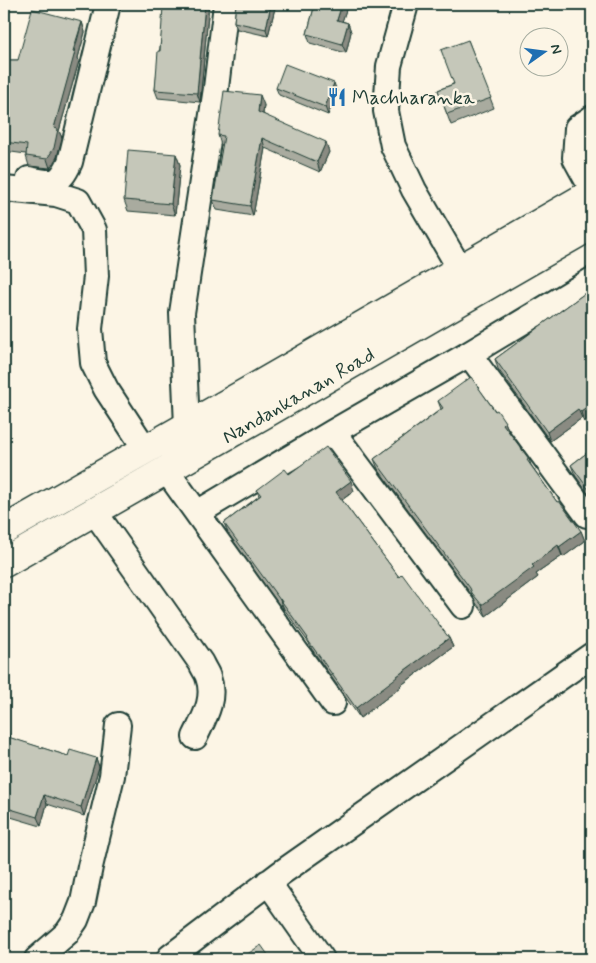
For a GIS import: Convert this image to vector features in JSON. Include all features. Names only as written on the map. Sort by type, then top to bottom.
[{"type":"main road","name":"Nandankanan Road","points":[[4,530],[592,193]]},
{"type":"main road","name":"Nandankanan Road","points":[[4,563],[592,225]]},
{"type":"street","points":[[5,181],[56,181],[64,176],[70,162],[108,4]]},
{"type":"street","points":[[188,426],[182,313],[216,88],[226,4]]},
{"type":"street","points":[[406,4],[389,66],[386,111],[393,146],[414,190],[460,269]]},
{"type":"street","points":[[592,118],[577,128],[575,158],[592,189]]},
{"type":"street","points":[[5,181],[78,201],[94,230],[96,276],[90,329],[93,363],[106,389],[146,450]]},
{"type":"street","points":[[197,513],[592,280]]},
{"type":"street","points":[[469,354],[587,515]]},
{"type":"street","points":[[333,432],[463,606]]},
{"type":"street","points":[[166,470],[333,703]]},
{"type":"street","points":[[94,511],[201,664],[208,677],[211,694],[209,707],[195,737]]},
{"type":"street","points":[[170,957],[268,882],[592,655]]},
{"type":"street","points":[[37,959],[67,933],[76,920],[83,902],[112,776],[118,725]]},
{"type":"street","points":[[268,882],[322,959]]},
{"type":"building","points":[[165,4],[205,4],[197,93],[155,90],[163,6]]},
{"type":"building","points":[[236,4],[271,4],[266,29],[234,22]]},
{"type":"building","points":[[315,4],[342,4],[337,20],[348,23],[342,44],[307,34]]},
{"type":"building","points":[[32,9],[82,22],[54,128],[58,129],[54,148],[47,159],[26,156],[27,145],[4,142],[4,60],[18,60]]},
{"type":"building","points":[[468,40],[491,98],[447,114],[438,90],[454,84],[441,50]]},
{"type":"building","points":[[285,64],[334,83],[325,107],[276,88]]},
{"type":"building","points":[[224,91],[260,95],[258,112],[326,142],[317,162],[262,138],[250,206],[213,200],[224,136],[218,135]]},
{"type":"building","points":[[128,150],[176,154],[171,204],[124,200]]},
{"type":"building","points":[[592,288],[592,404],[581,412],[578,409],[547,432],[495,359]]},
{"type":"building","points":[[471,377],[495,411],[497,410],[505,422],[503,424],[557,502],[559,501],[581,531],[559,547],[558,545],[532,565],[534,567],[482,605],[374,459],[443,408],[438,401]]},
{"type":"building","points":[[326,447],[351,481],[336,492],[399,577],[402,574],[449,638],[356,708],[308,638],[224,523],[261,495],[257,490],[285,469],[289,474]]},
{"type":"building","points":[[592,449],[592,494],[571,465]]},
{"type":"building","points":[[4,728],[7,729],[5,736],[68,756],[70,750],[96,758],[81,807],[44,795],[37,817],[4,807]]},
{"type":"building","points":[[261,945],[271,959],[240,959]]},
{"type":"place","name":"Machharanka","points":[[337,97]]}]
